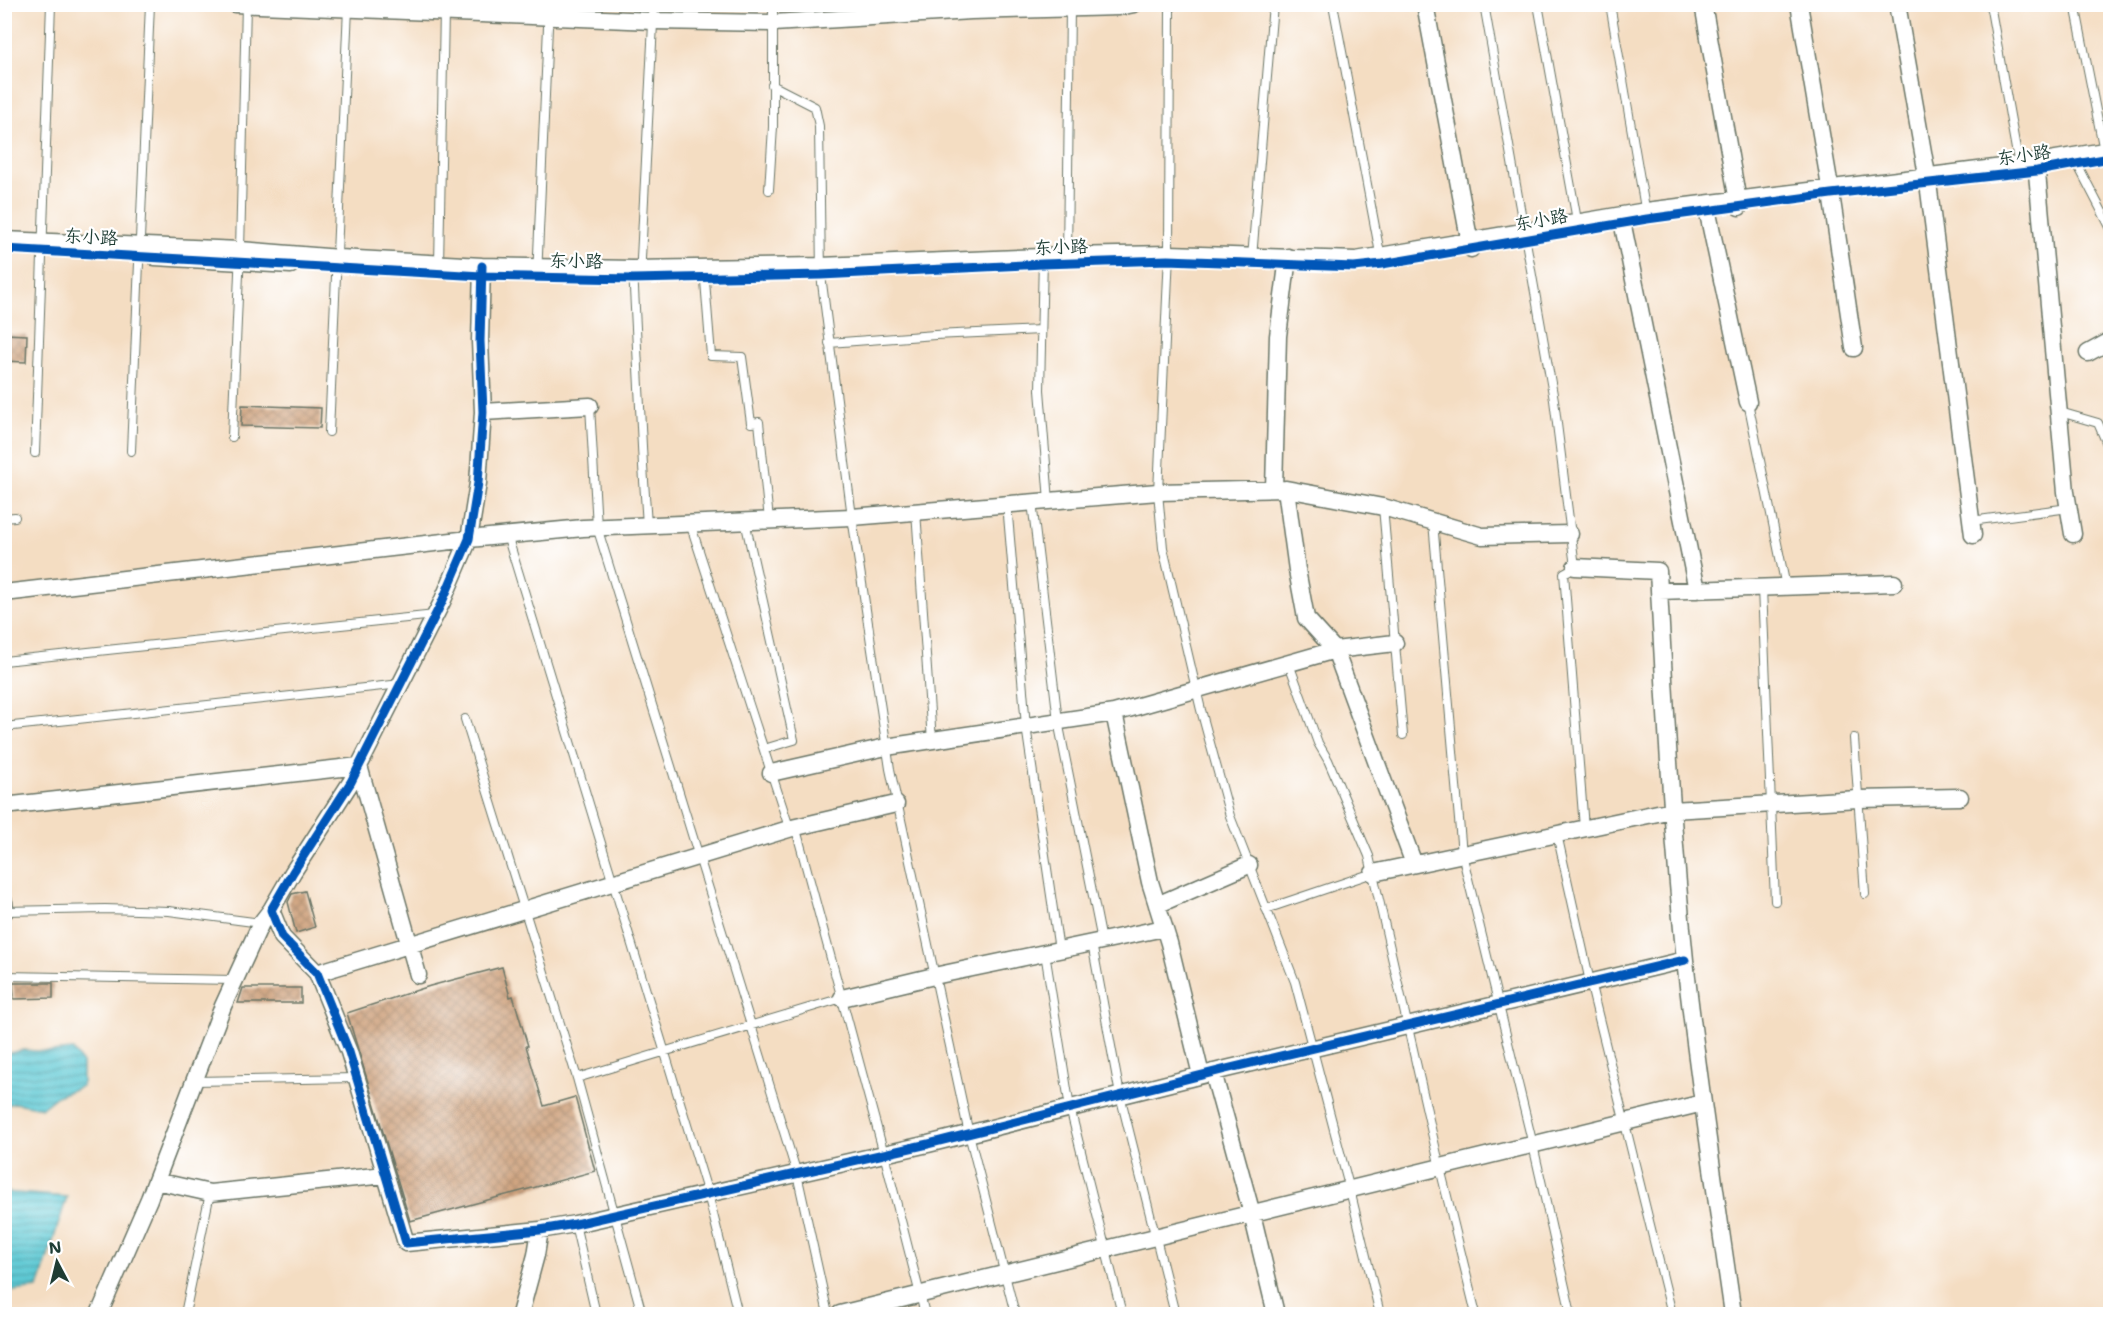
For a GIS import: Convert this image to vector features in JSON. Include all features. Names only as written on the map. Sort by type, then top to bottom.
[{"type":"street","points":[[236,4],[653,13],[773,23],[874,10],[1119,7],[1134,4]]},
{"type":"street","points":[[1425,4],[1470,245]]},
{"type":"street","points":[[1702,4],[1739,203]]},
{"type":"street","points":[[1799,4],[1854,348]]},
{"type":"street","points":[[1897,4],[1928,179],[1972,528]]},
{"type":"street","name":"东小路","points":[[4,240],[41,246],[482,271],[705,273],[1168,257],[1288,260],[1354,267],[1646,215],[2107,155]]},
{"type":"street","points":[[2028,167],[2060,412],[2073,534]]},
{"type":"street","points":[[1707,207],[1748,402]]},
{"type":"street","points":[[1622,219],[1696,590]]},
{"type":"street","name":"东小路","points":[[4,249],[41,246]]},
{"type":"street","points":[[1288,260],[1278,336],[1280,489],[1306,618],[1335,650],[1413,864]]},
{"type":"street","name":"东小路","points":[[338,263],[439,264],[482,271]]},
{"type":"street","points":[[99,1314],[156,1181],[235,980],[266,916],[351,782],[435,615],[469,539],[478,483],[483,412],[480,342],[482,271]]},
{"type":"street","points":[[2088,354],[2110,341]]},
{"type":"street","points":[[483,412],[590,406]]},
{"type":"street","points":[[4,593],[469,539],[597,527],[852,517],[1158,492],[1280,489],[1383,507],[1482,536],[1570,534]]},
{"type":"street","points":[[1575,567],[1658,571],[1672,810],[1685,960],[1733,1314]]},
{"type":"street","points":[[1659,591],[1894,584]]},
{"type":"street","points":[[771,773],[886,747],[1114,713],[1335,650],[1395,643]]},
{"type":"street","points":[[1114,713],[1149,882],[1252,1214],[1276,1314]]},
{"type":"street","points":[[4,806],[359,766]]},
{"type":"street","points":[[359,766],[418,975]]},
{"type":"street","points":[[1373,873],[1672,810],[1858,799],[1960,797]]},
{"type":"street","points":[[317,973],[792,828],[896,804]]},
{"type":"street","points":[[1157,905],[1249,865]]},
{"type":"street","points":[[4,902],[5,911]]},
{"type":"street","points":[[266,916],[282,937],[317,973],[349,1052],[405,1243],[540,1230],[575,1224],[969,1134],[1312,1048],[1685,960]]},
{"type":"street","points":[[842,998],[934,976],[1164,928]]},
{"type":"street","points":[[840,1314],[1703,1103]]},
{"type":"street","points":[[156,1181],[210,1193],[385,1175]]},
{"type":"street","points":[[519,1314],[536,1255],[540,1230]]},
{"type":"lane","points":[[35,453],[51,4]]},
{"type":"lane","points":[[131,451],[150,4]]},
{"type":"lane","points":[[769,190],[773,127],[773,4]]},
{"type":"lane","points":[[1170,4],[1168,257],[1158,492],[1162,548],[1196,691],[1230,816],[1295,982],[1380,1314]]},
{"type":"lane","points":[[1252,259],[1273,4]]},
{"type":"lane","points":[[1333,4],[1381,261]]},
{"type":"lane","points":[[1484,4],[1554,400],[1575,567],[1564,573],[1584,828]]},
{"type":"lane","points":[[1538,4],[1578,227]]},
{"type":"lane","points":[[1610,4],[1646,215]]},
{"type":"lane","points":[[1990,4],[2028,167]]},
{"type":"lane","points":[[2075,4],[2107,155]]},
{"type":"lane","points":[[232,437],[240,256],[246,5]]},
{"type":"lane","points":[[329,432],[348,6]]},
{"type":"lane","points":[[1067,259],[1070,8]]},
{"type":"lane","points":[[439,264],[444,9]]},
{"type":"lane","points":[[536,271],[549,11]]},
{"type":"lane","points":[[647,525],[642,466],[637,274],[653,13]]},
{"type":"lane","points":[[772,85],[815,107],[819,126],[821,270],[852,517],[886,747],[896,804],[969,1134],[1015,1314]]},
{"type":"lane","points":[[2075,160],[2110,227]]},
{"type":"lane","points":[[1043,260],[1040,390],[1049,501]]},
{"type":"lane","points":[[705,273],[711,356],[742,357],[751,423],[759,422],[769,520]]},
{"type":"lane","points":[[829,343],[1041,330]]},
{"type":"lane","points":[[1748,402],[1786,587]]},
{"type":"lane","points":[[590,406],[597,527],[797,1174],[828,1314]]},
{"type":"lane","points":[[2060,412],[2098,423],[2110,451]]},
{"type":"lane","points":[[1032,502],[1058,721],[1097,942],[1120,1095],[1175,1314]]},
{"type":"lane","points":[[1007,504],[1026,726],[1070,1108],[1122,1314]]},
{"type":"lane","points":[[1383,507],[1403,735]]},
{"type":"lane","points":[[1972,528],[2069,508]]},
{"type":"lane","points":[[916,512],[932,741]]},
{"type":"lane","points":[[4,518],[15,517]]},
{"type":"lane","points":[[746,521],[794,740],[764,749]]},
{"type":"lane","points":[[1433,522],[1462,854],[1533,1145],[1571,1314]]},
{"type":"lane","points":[[690,523],[788,824],[797,833],[925,1314]]},
{"type":"lane","points":[[507,535],[708,1194],[738,1314]]},
{"type":"lane","points":[[1762,588],[1775,901]]},
{"type":"lane","points":[[4,661],[435,615]]},
{"type":"lane","points":[[1288,664],[1318,743],[1369,855],[1440,1168],[1476,1314]]},
{"type":"lane","points":[[4,727],[401,684]]},
{"type":"lane","points":[[465,719],[577,1078],[642,1314]]},
{"type":"lane","points":[[1854,738],[1865,894]]},
{"type":"lane","points":[[1557,833],[1590,982],[1672,1314]]},
{"type":"lane","points":[[1266,909],[1373,873]]},
{"type":"lane","points":[[5,911],[105,909],[266,916]]},
{"type":"lane","points":[[4,976],[235,980]]},
{"type":"lane","points":[[577,1078],[842,998]]},
{"type":"lane","points":[[194,1081],[357,1078]]},
{"type":"lane","points":[[185,1314],[210,1193]]},
{"type":"lane","points":[[575,1224],[596,1314]]},
{"type":"water","points":[[23,1050],[51,1052],[73,1050],[82,1063],[82,1086],[57,1096],[42,1108],[15,1103],[5,1105],[5,1054]]},
{"type":"water","points":[[4,1192],[67,1197],[38,1288],[5,1292]]},
{"type":"building","points":[[4,334],[27,335],[26,362],[4,361]]},
{"type":"building","points":[[242,405],[321,408],[320,428],[241,426]]},
{"type":"building","points":[[305,891],[315,927],[296,933],[288,902],[292,894]]},
{"type":"building","points":[[502,967],[510,997],[513,996],[544,1106],[575,1097],[595,1171],[410,1221],[347,1013],[430,986]]},
{"type":"building","points":[[13,983],[53,983],[53,998],[14,999]]},
{"type":"building","points":[[243,988],[301,988],[301,1003],[238,1003]]},
{"type":"cycle path","points":[[4,249],[482,276],[633,279],[821,275],[1168,260],[1354,267],[1647,219],[1831,194],[2037,171],[2110,158]]},
{"type":"cycle path","points":[[482,266],[480,341],[483,412],[478,483],[469,539],[442,602],[351,782],[271,910],[282,937],[317,973],[349,1052],[406,1243],[540,1230],[575,1224],[928,1144],[1226,1069],[1685,960]]}]
